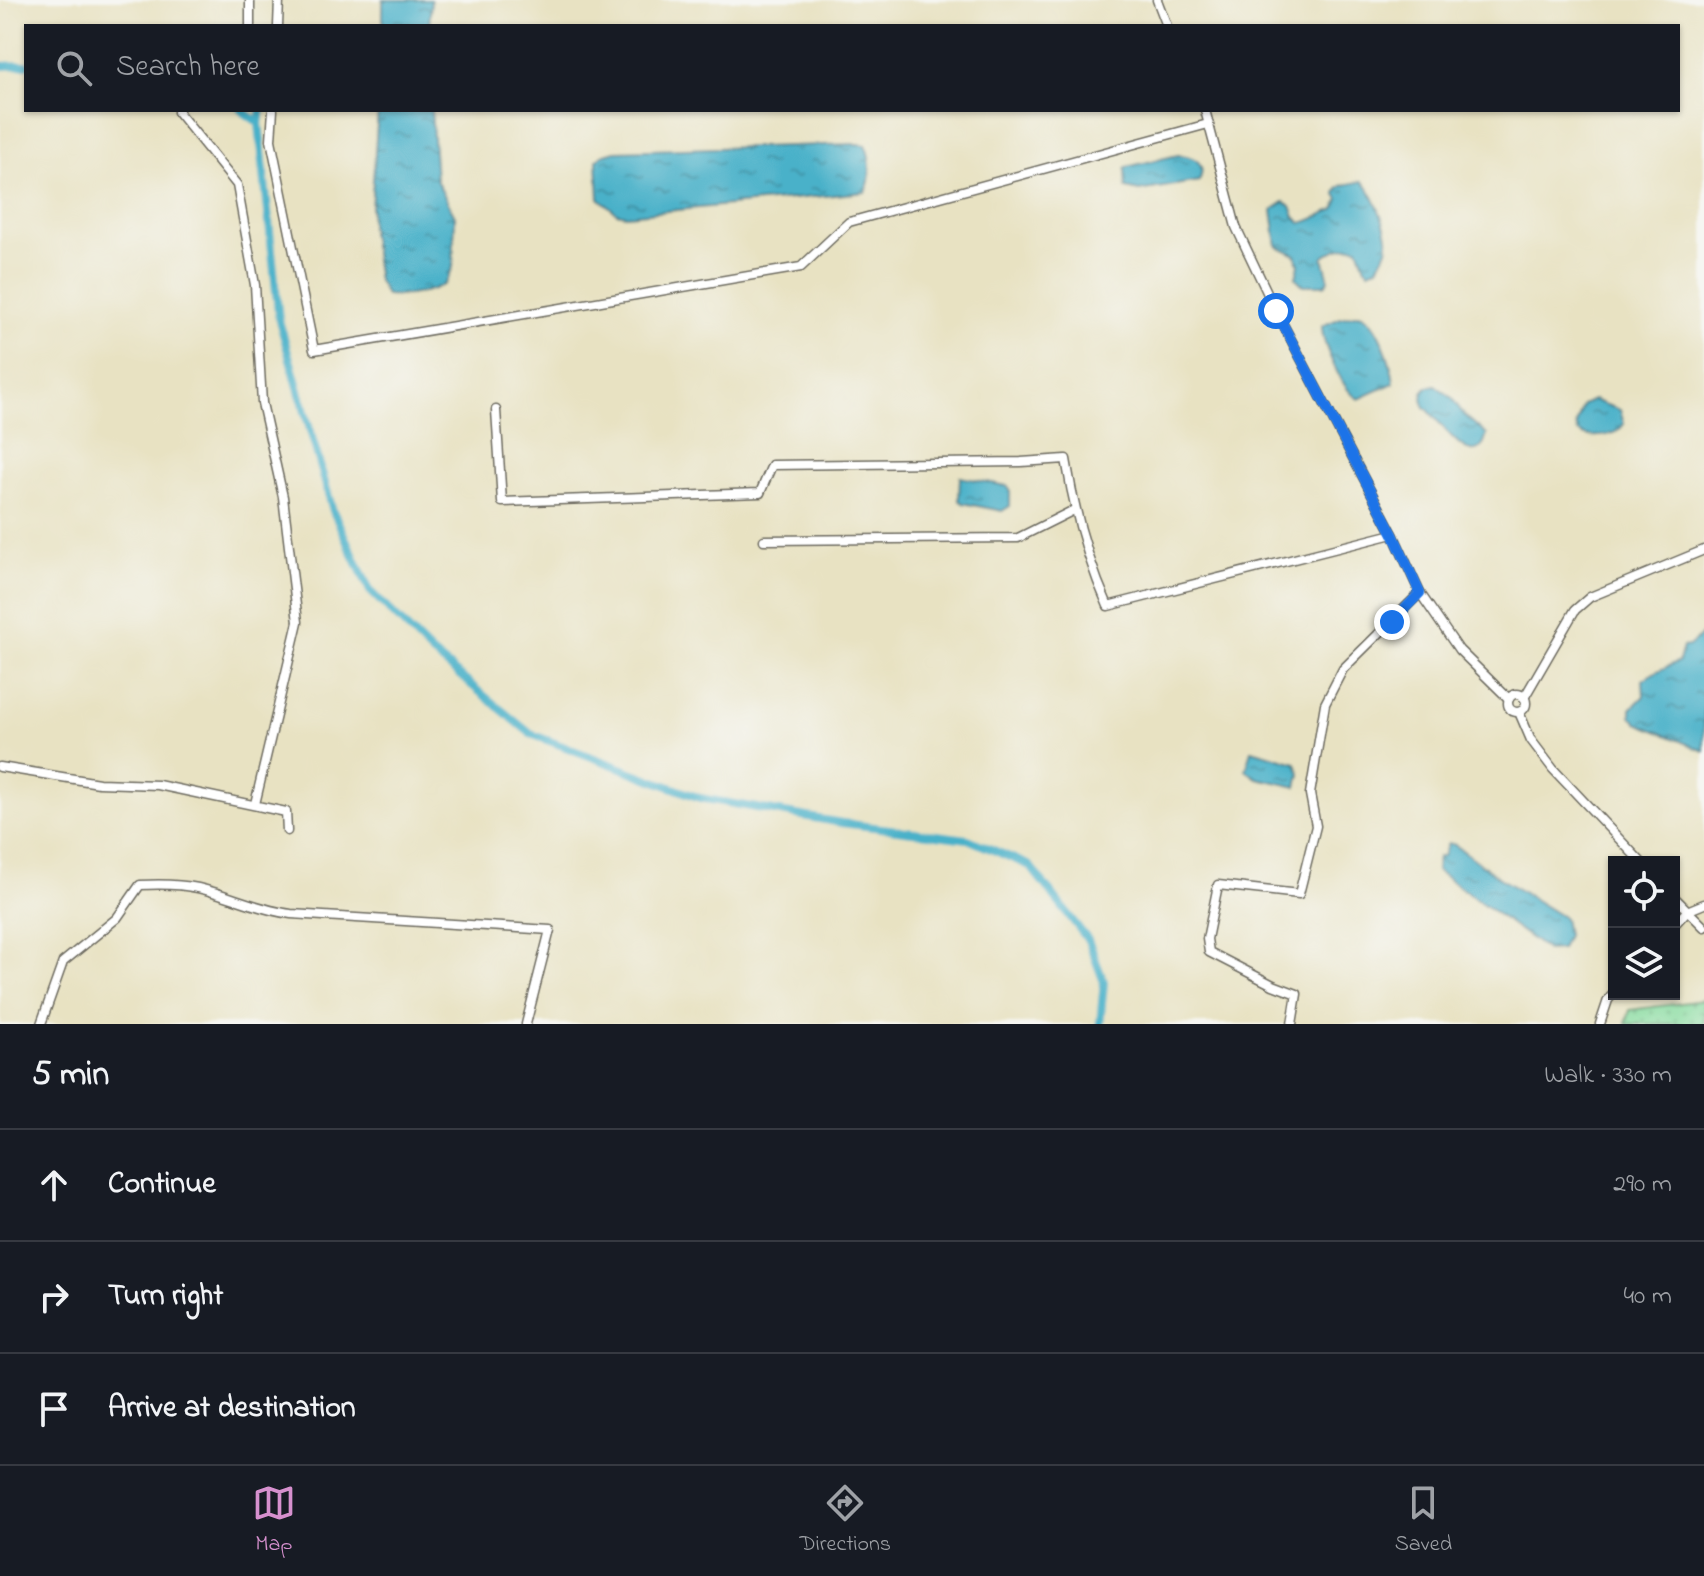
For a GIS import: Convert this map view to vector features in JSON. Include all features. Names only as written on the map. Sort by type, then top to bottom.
[{"type":"street","points":[[250,0],[250,24]]},
{"type":"street","points":[[278,24],[279,0]]},
{"type":"street","points":[[1157,0],[1166,24]]},
{"type":"street","points":[[178,112],[237,185],[255,285],[262,403],[283,497],[298,622],[255,804]]},
{"type":"street","points":[[273,112],[271,140],[314,350],[801,267],[849,222],[1208,124]]},
{"type":"street","points":[[1205,112],[1236,227],[1420,593],[1459,650],[1509,699],[1510,709],[1519,712],[1531,740],[1553,769],[1635,856]]},
{"type":"street","points":[[496,410],[502,502],[760,493],[772,465],[1066,459],[1074,510],[1108,606],[1393,534]]},
{"type":"street","points":[[764,540],[1018,538],[1074,510]]},
{"type":"street","points":[[1519,712],[1524,708],[1524,698],[1575,610],[1590,597],[1704,550]]},
{"type":"street","points":[[1292,1024],[1297,994],[1209,952],[1207,939],[1218,885],[1299,894],[1316,826],[1310,794],[1325,704],[1343,669],[1420,593]]},
{"type":"street","points":[[1509,699],[1514,695],[1524,698]]},
{"type":"street","points":[[0,767],[99,783],[158,785],[255,804],[286,812],[287,831]]},
{"type":"street","points":[[41,1024],[63,962],[117,918],[140,885],[157,884],[195,887],[264,910],[291,914],[550,930],[526,1024]]},
{"type":"street","points":[[1680,903],[1704,927]]},
{"type":"street","points":[[1680,919],[1687,911],[1704,904]]},
{"type":"street","points":[[1600,1024],[1608,1000]]},
{"type":"green space","points":[[1704,1000],[1704,1024],[1626,1024],[1630,1010]]},
{"type":"water","points":[[383,0],[431,0],[429,24],[383,24]]},
{"type":"water","points":[[378,112],[431,112],[436,180],[455,216],[453,267],[445,284],[424,292],[386,295],[378,281],[370,224]]},
{"type":"water","points":[[865,145],[869,162],[870,175],[865,192],[626,215],[617,213],[599,198],[597,160],[615,151]]},
{"type":"water","points":[[1178,155],[1198,162],[1201,169],[1199,181],[1139,191],[1126,188],[1127,167]]},
{"type":"water","points":[[1362,181],[1376,203],[1388,242],[1378,267],[1369,271],[1358,247],[1344,247],[1323,258],[1329,280],[1325,285],[1303,285],[1296,278],[1299,265],[1296,255],[1277,246],[1272,210],[1284,202],[1291,206],[1301,223],[1306,222],[1334,210],[1340,187]]},
{"type":"water","points":[[1359,314],[1366,317],[1378,333],[1394,383],[1359,399],[1346,387],[1334,367],[1322,326]]},
{"type":"water","points":[[1435,385],[1451,397],[1464,415],[1487,435],[1481,446],[1474,450],[1457,442],[1425,407],[1423,393]]},
{"type":"water","points":[[1593,400],[1620,410],[1624,424],[1620,429],[1602,436],[1578,432],[1576,425],[1583,405]]},
{"type":"water","points":[[960,477],[1007,486],[1010,506],[1002,511],[963,503],[959,500]]},
{"type":"water","points":[[1704,633],[1704,751],[1637,723],[1631,716],[1631,709],[1644,696],[1643,680],[1679,661],[1683,647],[1689,646]]},
{"type":"water","points":[[1252,750],[1296,763],[1300,774],[1297,787],[1257,778],[1246,770]]},
{"type":"water","points":[[1448,843],[1564,918],[1567,935],[1561,949],[1547,950],[1436,870],[1438,857],[1443,856]]},
{"type":"waterway","points":[[0,66],[24,65]]},
{"type":"waterway","points":[[244,112],[259,123]]},
{"type":"waterway","points":[[261,112],[259,123],[279,320],[333,511],[370,591],[431,652],[531,734],[700,798],[842,823],[968,839],[1030,866],[1088,940],[1104,982],[1100,1024]]},
{"type":"route","points":[[1276,311],[1393,534],[1420,593],[1392,622]]}]
